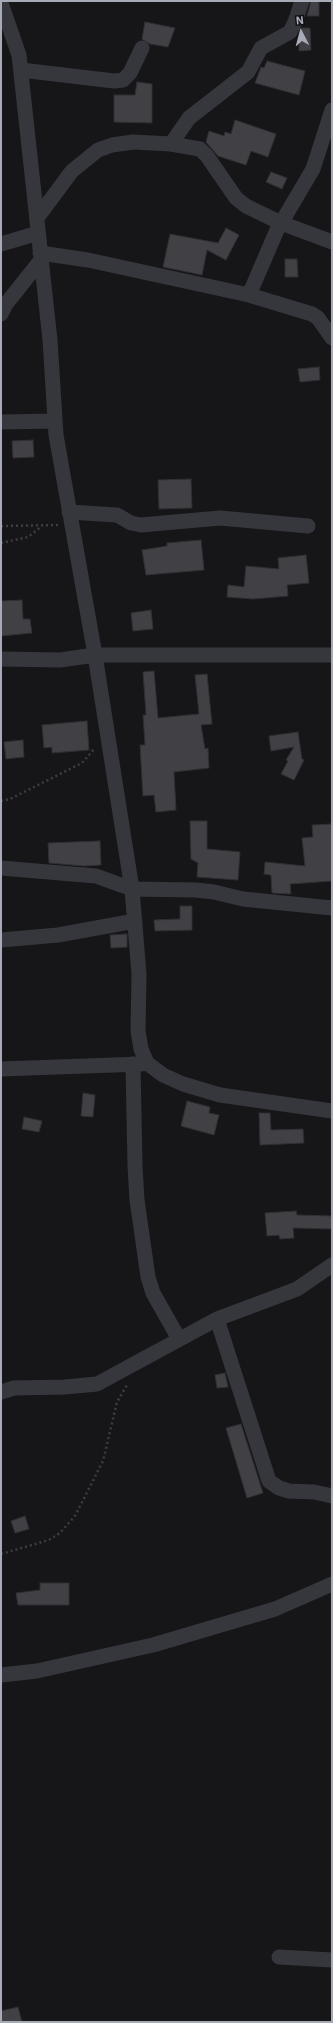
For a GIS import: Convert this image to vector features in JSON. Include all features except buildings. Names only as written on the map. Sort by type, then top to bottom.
[{"type":"street","points":[[171,144],[190,118],[248,72],[261,48],[290,32],[302,1]]},
{"type":"street","points":[[1,3],[19,55],[50,340],[56,435],[95,655],[132,889],[139,974],[138,1031],[141,1049],[135,1166],[137,1200],[148,1277],[152,1289],[179,1339]]},
{"type":"street","points":[[21,70],[114,81],[123,80],[130,73],[142,48]]},
{"type":"street","points":[[249,295],[281,223],[313,169],[332,110]]},
{"type":"street","points":[[1,244],[37,226],[72,171],[98,150],[112,145],[133,142],[171,144],[200,150],[236,198],[246,206],[281,223],[332,242]]},
{"type":"street","points":[[40,256],[122,266],[249,295],[312,314],[325,320],[332,338]]},
{"type":"street","points":[[1,314],[6,304],[40,256]]},
{"type":"street","points":[[1,422],[56,421]]},
{"type":"street","points":[[70,518],[117,515],[132,523],[141,525],[220,518],[308,526]]},
{"type":"street","points":[[1,659],[60,660],[95,655],[332,655]]},
{"type":"street","points":[[1,868],[96,876],[132,889],[196,890],[214,892],[243,899],[332,908]]},
{"type":"street","points":[[1,940],[58,935],[135,921]]},
{"type":"street","points":[[1,1069],[140,1064],[184,1084],[220,1095],[332,1112]]},
{"type":"street","points":[[1,1392],[14,1388],[91,1385],[110,1378],[217,1319],[298,1289],[332,1265]]},
{"type":"street","points":[[217,1319],[269,1481],[279,1488],[332,1496]]},
{"type":"street","points":[[1,1675],[37,1671],[153,1645],[268,1612],[332,1584]]},
{"type":"street","points":[[279,1957],[332,1960]]},
{"type":"path","points":[[1,543],[28,536],[42,526],[70,518]]},
{"type":"path","points":[[1,526],[20,524],[42,526]]},
{"type":"path","points":[[1,801],[10,799],[82,763],[94,750],[106,725]]},
{"type":"path","points":[[1,1554],[49,1540],[60,1533],[75,1516],[102,1461],[117,1402],[141,1360]]}]
